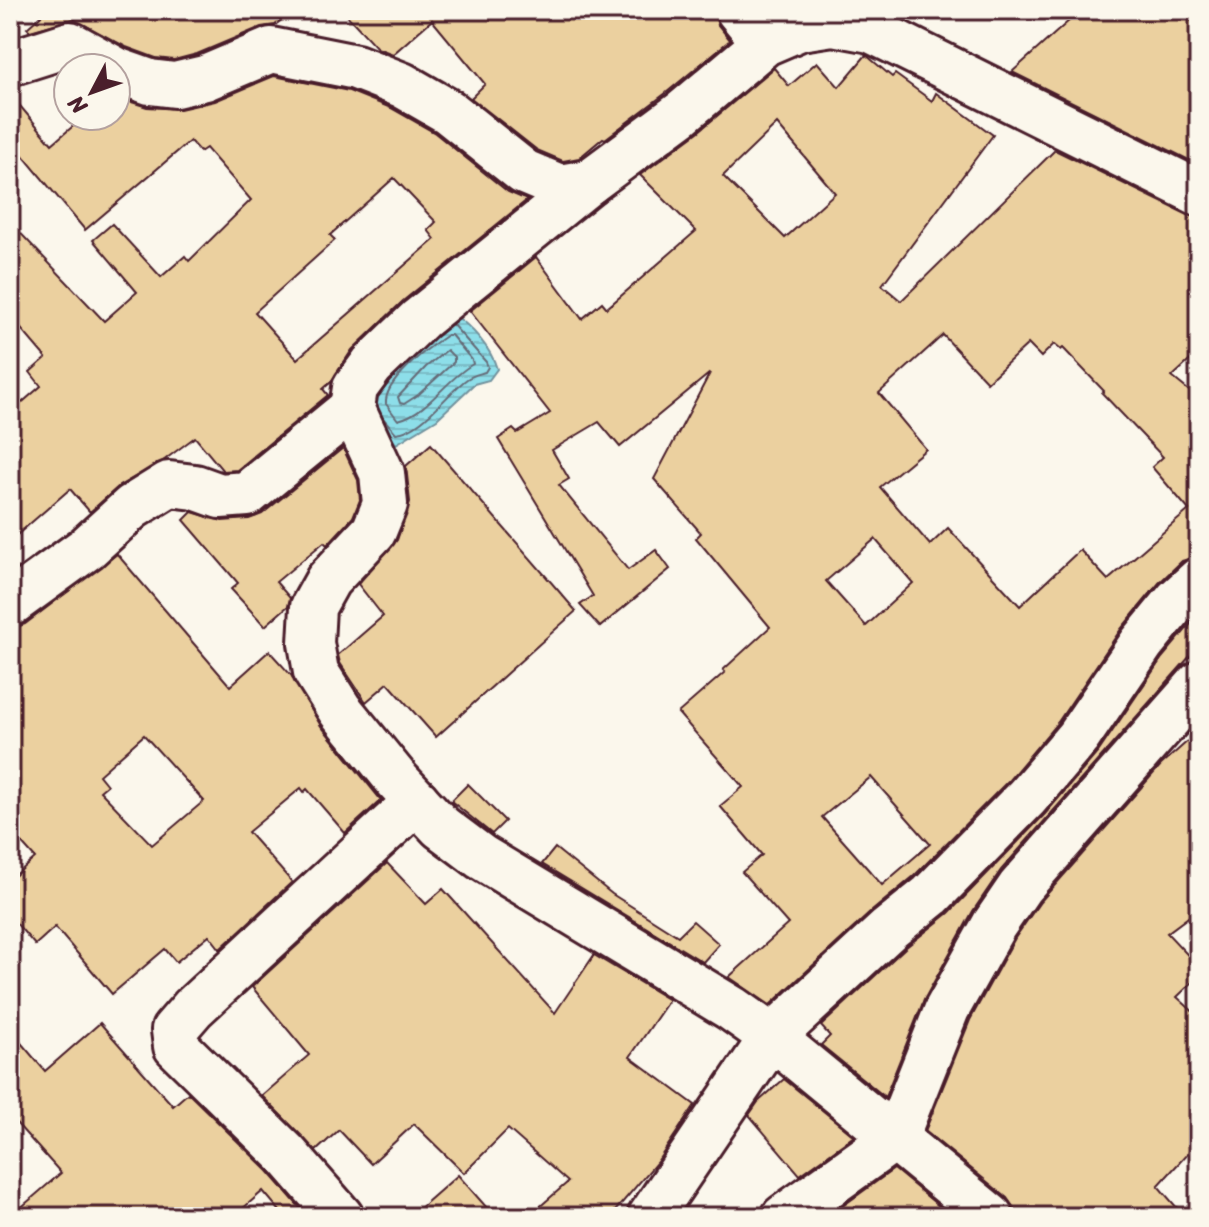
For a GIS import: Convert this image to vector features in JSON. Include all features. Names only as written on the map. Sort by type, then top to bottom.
[{"type":"street","points":[[738,10],[765,43]]},
{"type":"street","points":[[991,1217],[772,1037],[731,1008],[481,857],[441,827],[340,710],[316,672],[311,643],[313,607],[328,580],[374,531],[385,504],[382,473],[352,408],[355,388],[382,355],[469,279],[589,182],[682,113],[765,43],[800,28],[833,23],[871,30],[1199,193]]},
{"type":"street","points":[[10,63],[70,44],[84,52]]},
{"type":"street","points":[[132,75],[150,82],[175,85],[205,78],[271,50],[356,67],[402,85],[449,112],[524,172],[560,187],[589,182]]},
{"type":"street","points":[[10,604],[87,548],[132,507],[169,484],[195,487],[220,496],[247,494],[352,408]]},
{"type":"street","points":[[650,1217],[772,1037],[889,929],[931,895],[1027,797],[1078,737],[1142,643],[1178,599],[1199,580]]},
{"type":"street","points":[[784,1217],[896,1137],[947,1009],[994,925],[1020,887],[1199,684]]},
{"type":"street","points":[[341,1217],[286,1154],[176,1046],[174,1030],[193,1008],[417,801]]},
{"type":"water","points":[[453,314],[480,338],[497,369],[489,380],[474,384],[437,419],[396,444],[369,411],[371,382]]},
{"type":"building","points":[[47,10],[295,10],[275,25],[261,27],[197,54],[174,60],[156,58],[126,47],[73,19],[30,31],[27,28]]},
{"type":"building","points":[[342,10],[714,10],[718,25],[730,40],[579,158],[563,161],[537,150],[471,98],[485,84],[432,20],[393,54],[377,48]]},
{"type":"building","points":[[1081,10],[1182,10],[1199,29],[1199,165],[1012,72]]},
{"type":"building","points":[[866,55],[892,77],[895,74],[932,101],[936,93],[993,135],[882,285],[901,301],[1055,150],[1199,218],[1199,352],[1172,377],[1199,399],[1199,556],[1182,561],[1159,583],[1121,629],[1058,722],[1009,780],[914,876],[770,1005],[729,977],[788,924],[742,872],[762,855],[720,806],[743,787],[678,713],[770,627],[696,538],[701,533],[654,479],[710,373],[620,447],[599,422],[552,450],[569,479],[559,485],[628,570],[656,550],[670,569],[600,627],[580,605],[593,596],[498,439],[513,429],[517,433],[550,413],[470,311],[536,257],[582,319],[602,302],[607,308],[696,231],[640,175],[698,132],[774,68],[789,86],[817,62],[839,87]],"holes":[[[777,124],[835,193],[785,238],[723,176]],[[943,335],[987,382],[1028,344],[1041,357],[1054,344],[1061,350],[1063,348],[1163,457],[1152,467],[1189,510],[1108,580],[1080,550],[1020,606],[948,528],[930,545],[880,487],[926,449],[879,393]],[[875,539],[913,583],[866,626],[826,581]],[[871,777],[930,844],[882,885],[822,817]]]},
{"type":"building","points":[[274,76],[349,91],[391,108],[435,133],[508,192],[527,200],[403,301],[352,350],[323,389],[328,395],[237,470],[223,471],[195,437],[163,461],[119,486],[90,512],[70,489],[10,541],[10,413],[41,386],[30,372],[46,358],[10,316],[10,222],[104,321],[137,292],[93,240],[112,224],[161,277],[185,256],[189,261],[251,200],[206,148],[200,152],[190,141],[85,230],[10,140],[10,94],[52,144],[66,132],[132,132],[132,102],[147,107],[180,109],[215,101]],"holes":[[[394,178],[436,222],[428,230],[435,239],[297,359],[255,312],[335,240],[330,235]]]},
{"type":"building","points":[[431,444],[576,611],[436,737],[388,683],[366,702],[338,655],[383,616],[358,584],[397,540],[410,502],[406,466]]},
{"type":"building","points":[[343,448],[358,480],[360,500],[353,517],[327,545],[324,542],[276,582],[290,598],[288,606],[265,626],[231,589],[238,583],[184,520],[192,512],[222,521],[249,519],[262,514]]},
{"type":"building","points":[[117,554],[230,686],[269,651],[291,675],[321,726],[381,800],[345,833],[307,789],[304,792],[301,788],[248,832],[292,882],[220,949],[209,935],[176,962],[165,949],[112,994],[55,927],[35,945],[10,916],[10,880],[35,858],[10,830],[10,629],[25,624]],"holes":[[[144,735],[204,801],[152,845],[100,791],[107,785],[99,775]]]},
{"type":"building","points":[[1199,614],[1199,646],[1001,870],[973,911],[924,1000],[885,1097],[821,1045],[830,1036],[821,1026],[905,948],[949,913],[1045,814],[1099,751],[1162,658]]},
{"type":"building","points":[[1199,731],[1199,909],[1167,933],[1199,967],[1199,976],[1177,997],[1199,1017],[1199,1141],[1158,1186],[1185,1217],[1015,1217],[1014,1208],[1007,1198],[925,1131],[970,1020],[1015,938],[1040,902],[1161,765]]},
{"type":"building","points":[[468,784],[505,821],[492,834],[451,801]]},
{"type":"building","points":[[555,848],[612,894],[678,936],[693,921],[719,944],[703,962],[542,864]]},
{"type":"building","points":[[387,863],[426,904],[443,889],[555,1013],[594,955],[669,1000],[630,1057],[695,1105],[657,1162],[610,1217],[528,1217],[568,1182],[508,1129],[464,1173],[414,1124],[371,1164],[339,1130],[316,1151],[262,1096],[309,1055],[252,987]]},
{"type":"building","points":[[100,1023],[173,1106],[188,1093],[268,1171],[308,1217],[285,1217],[263,1191],[233,1217],[10,1217],[61,1173],[10,1116],[10,1030],[45,1071]]},
{"type":"building","points":[[784,1079],[854,1136],[800,1175],[749,1115],[758,1102]]},
{"type":"building","points":[[894,1169],[952,1217],[837,1217],[833,1213]]},
{"type":"building","points":[[458,1175],[495,1217],[410,1217]]}]
